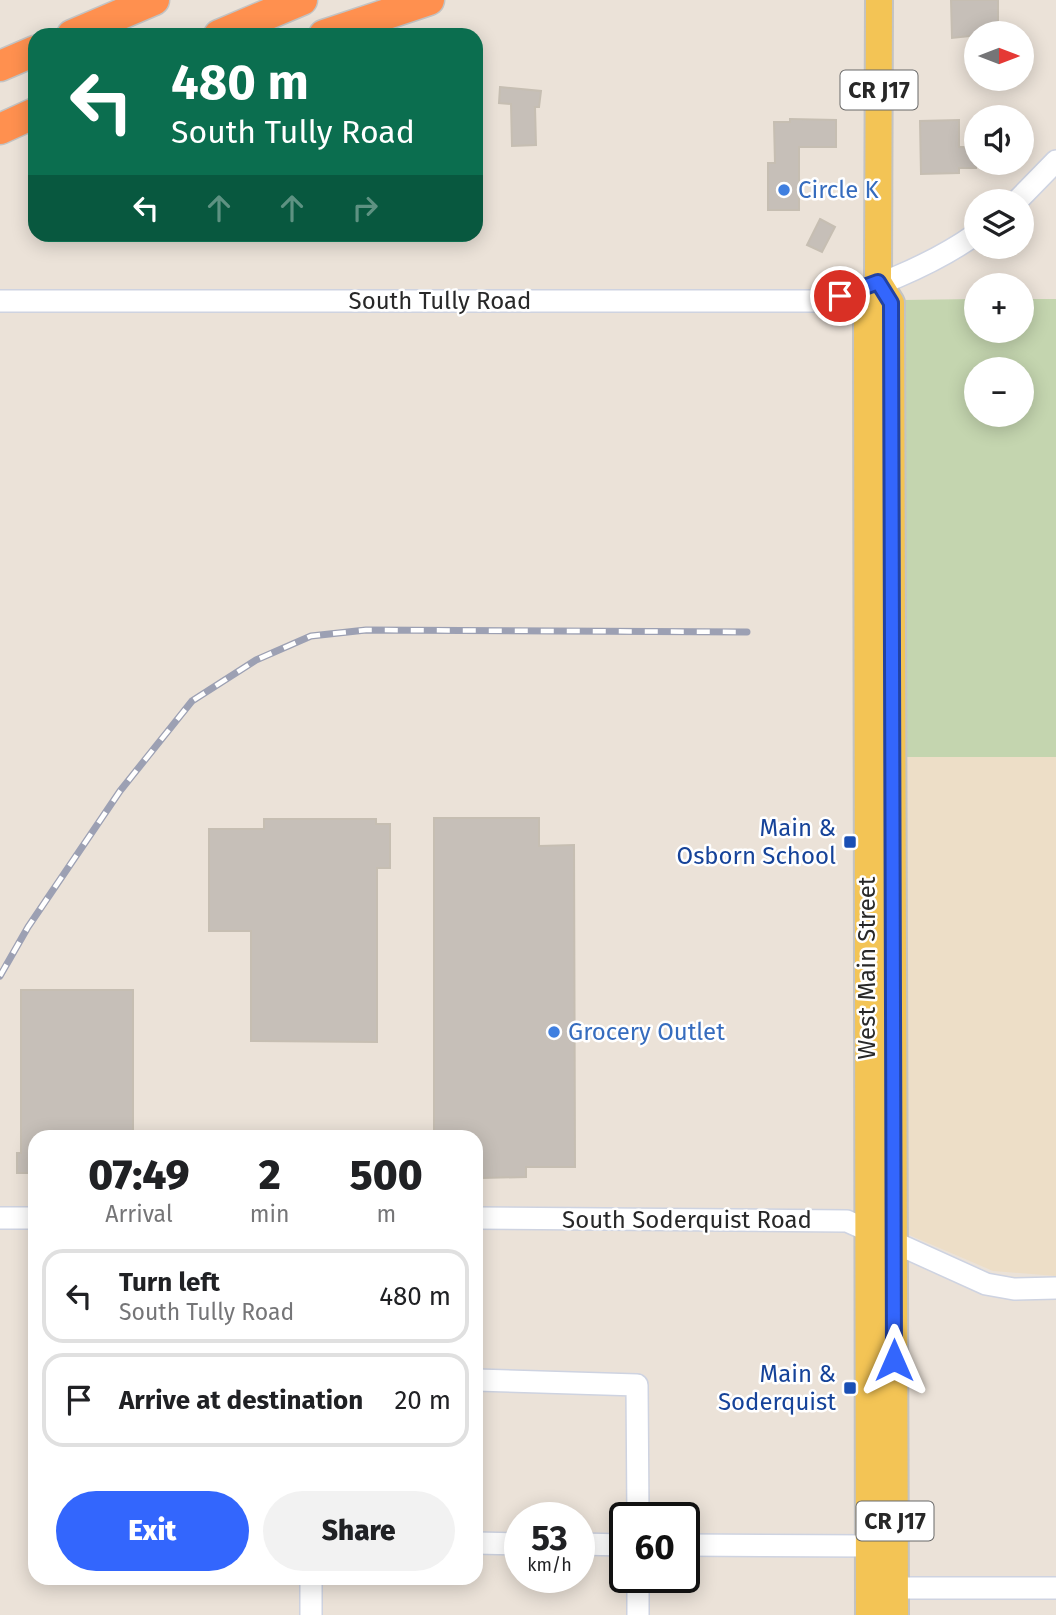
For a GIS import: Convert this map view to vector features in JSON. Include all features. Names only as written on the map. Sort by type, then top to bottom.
[{"type":"highway","points":[[71,28],[82,13],[112,0]]},
{"type":"highway","points":[[89,28],[155,0]]},
{"type":"highway","points":[[236,28],[302,0]]},
{"type":"highway","points":[[345,28],[429,0]]},
{"type":"highway","points":[[2,65],[28,54]]},
{"type":"highway","points":[[2,128],[28,116]]},
{"type":"highway","points":[[2,128],[28,125]]},
{"type":"main road","name":"West Main Street","points":[[869,1615],[867,304],[878,282],[879,0]]},
{"type":"main road","name":"West Main Street","points":[[878,282],[891,303],[895,1615]]},
{"type":"street","points":[[1029,189],[1056,161]]},
{"type":"street","name":"South Tully Road","points":[[0,301],[791,302],[831,299],[921,265],[964,241]]},
{"type":"street","points":[[0,1218],[28,1218]]},
{"type":"street","name":"South Soderquist Road","points":[[483,1218],[847,1221],[986,1284],[1014,1289],[1056,1287]]},
{"type":"street","points":[[483,1381],[637,1385],[638,1502]]},
{"type":"street","points":[[483,1544],[504,1544]]},
{"type":"street","points":[[700,1545],[869,1546]]},
{"type":"street","points":[[311,1585],[311,1615]]},
{"type":"street","points":[[896,1588],[1056,1588]]},
{"type":"street","points":[[638,1593],[638,1615]]},
{"type":"shaded area","points":[[902,757],[1056,757],[1056,1276],[993,1271],[907,1234]]},
{"type":"green space","points":[[964,299],[964,343],[1034,343],[1034,299],[1056,299],[1056,757],[902,757],[902,300]]},
{"type":"building","points":[[951,0],[998,0],[998,21],[964,21],[964,37],[952,38]]},
{"type":"building","points":[[500,87],[541,91],[539,107],[535,107],[536,145],[512,146],[511,104],[499,103]]},
{"type":"building","points":[[790,119],[836,120],[836,147],[799,147],[799,210],[768,210],[768,163],[775,163],[774,122],[790,122]]},
{"type":"building","points":[[959,120],[959,147],[964,147],[964,168],[959,168],[959,173],[921,174],[920,121]]},
{"type":"building","points":[[820,219],[835,227],[822,252],[807,245]]},
{"type":"building","points":[[434,818],[539,818],[539,846],[574,845],[575,1167],[526,1167],[526,1177],[483,1178],[483,1130],[434,1130]]},
{"type":"building","points":[[264,819],[376,819],[376,824],[390,824],[390,868],[377,868],[377,1042],[251,1041],[251,931],[209,931],[209,829],[264,829]]},
{"type":"building","points":[[21,990],[133,990],[133,1130],[28,1130],[28,1173],[17,1173],[17,1153],[21,1153]]},
{"type":"railway","points":[[0,976],[28,927],[120,791],[192,701],[256,660],[311,636],[366,630],[747,632]]},
{"type":"place","name":"Circle K","points":[[784,190]]},
{"type":"place","name":"Main & Osborn School","points":[[850,842]]},
{"type":"place","name":"Grocery Outlet","points":[[554,1032]]},
{"type":"place","name":"Main & Soderquist","points":[[850,1388]]},
{"type":"route","points":[[840,296],[878,282],[891,303],[894,1360]]}]
